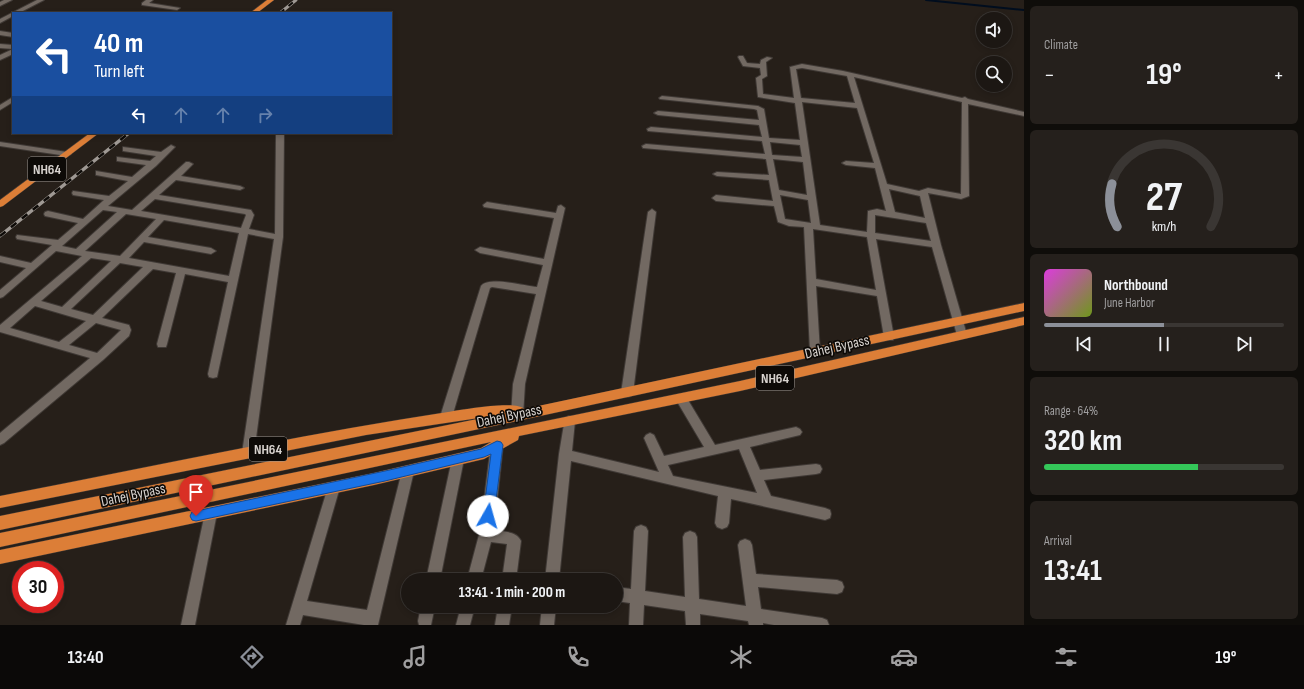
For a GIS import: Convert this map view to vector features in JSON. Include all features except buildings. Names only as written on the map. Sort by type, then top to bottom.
[{"type":"highway","points":[[254,12],[271,0]]},
{"type":"highway","name":"NH64","points":[[0,204],[94,134]]},
{"type":"highway","name":"Dahej Bypass","points":[[543,411],[1024,307]]},
{"type":"highway","name":"Dahej Bypass","points":[[0,540],[740,386],[1024,321]]},
{"type":"highway","name":"NH64","points":[[0,502],[366,430],[490,410],[517,414],[543,411]]},
{"type":"highway","points":[[543,411],[554,424]]},
{"type":"highway","name":"Dahej Bypass","points":[[0,523],[517,414]]},
{"type":"highway","name":"NH64","points":[[0,557],[334,487],[484,453],[524,430]]},
{"type":"street","points":[[0,4],[9,0]]},
{"type":"street","points":[[18,12],[41,0]]},
{"type":"street","points":[[150,0],[144,4],[177,8]]},
{"type":"street","points":[[0,21],[12,15]]},
{"type":"street","points":[[0,33],[12,35]]},
{"type":"street","points":[[0,46],[12,47]]},
{"type":"street","points":[[0,58],[12,52]]},
{"type":"street","points":[[741,57],[746,65],[763,66]]},
{"type":"street","points":[[769,58],[763,61],[764,76],[759,78],[761,96],[758,108],[781,220],[789,223],[871,234],[936,245]]},
{"type":"street","points":[[815,352],[812,282],[812,198],[793,68],[794,66],[802,66],[850,75],[965,99],[1024,114]]},
{"type":"street","points":[[850,75],[884,186],[891,214]]},
{"type":"street","points":[[761,96],[860,106]]},
{"type":"street","points":[[662,98],[758,108]]},
{"type":"street","points":[[962,336],[936,245],[923,191],[925,189],[961,197],[965,196],[965,99]]},
{"type":"street","points":[[0,108],[12,100]]},
{"type":"street","points":[[658,113],[762,123]]},
{"type":"street","points":[[651,130],[804,143]]},
{"type":"street","points":[[248,453],[279,237],[280,134]]},
{"type":"street","points":[[0,144],[67,154]]},
{"type":"street","points":[[1,293],[153,164],[171,146]]},
{"type":"street","points":[[646,146],[806,160]]},
{"type":"street","points":[[126,149],[163,155]]},
{"type":"street","points":[[120,159],[153,164]]},
{"type":"street","points":[[846,163],[878,166]]},
{"type":"street","points":[[135,212],[189,164]]},
{"type":"street","points":[[99,173],[134,180]]},
{"type":"street","points":[[717,174],[772,178]]},
{"type":"street","points":[[174,177],[240,188]]},
{"type":"street","points":[[884,186],[924,194]]},
{"type":"street","points":[[775,192],[812,198]]},
{"type":"street","points":[[76,193],[110,199]]},
{"type":"street","points":[[152,196],[248,212],[250,217],[244,231],[213,374]]},
{"type":"street","points":[[716,198],[778,204]]},
{"type":"street","points":[[488,205],[560,212],[519,384],[517,414]]},
{"type":"street","points":[[101,207],[279,237]]},
{"type":"street","points":[[78,252],[124,211]]},
{"type":"street","points":[[628,392],[652,212]]},
{"type":"street","points":[[889,337],[871,234],[871,213],[876,212],[891,214],[930,221]]},
{"type":"street","points":[[48,214],[84,222]]},
{"type":"street","points":[[64,311],[141,240],[162,217]]},
{"type":"street","points":[[20,237],[56,245],[78,252],[234,280]]},
{"type":"street","points":[[141,240],[212,251]]},
{"type":"street","points":[[480,250],[548,263]]},
{"type":"street","points":[[90,254],[2,329],[99,358]]},
{"type":"street","points":[[0,259],[32,266]]},
{"type":"street","points":[[64,343],[94,320],[151,265]]},
{"type":"street","points":[[162,344],[181,270]]},
{"type":"street","points":[[812,282],[882,294]]},
{"type":"street","points":[[446,417],[486,286],[491,284],[541,291]]},
{"type":"street","points":[[0,440],[99,358],[125,333],[126,330],[33,302]]},
{"type":"street","points":[[86,354],[88,367]]},
{"type":"street","points":[[681,398],[712,451]]},
{"type":"street","points":[[553,573],[569,421]]},
{"type":"street","points":[[660,462],[796,432]]},
{"type":"street","points":[[650,438],[669,480]]},
{"type":"street","points":[[743,444],[766,501]]},
{"type":"street","points":[[476,573],[487,531],[497,445]]},
{"type":"street","points":[[565,454],[669,480],[825,514]]},
{"type":"street","points":[[434,573],[458,459]]},
{"type":"street","points":[[756,476],[816,469]]},
{"type":"street","points":[[298,607],[371,621],[408,470]]},
{"type":"street","points":[[293,625],[334,487]]},
{"type":"street","points":[[722,523],[725,492]]},
{"type":"street","points":[[188,625],[212,513]]},
{"type":"street","points":[[487,531],[491,536],[509,538],[514,541],[510,573]]},
{"type":"street","points":[[636,625],[641,531]]},
{"type":"street","points":[[690,537],[693,625]]},
{"type":"street","points":[[745,545],[755,620]]},
{"type":"street","points":[[750,580],[838,588]]},
{"type":"street","points":[[623,595],[693,605],[755,620],[822,625]]},
{"type":"street","points":[[425,621],[427,613]]},
{"type":"street","points":[[463,625],[466,613]]},
{"type":"street","points":[[502,625],[504,613]]},
{"type":"street","points":[[547,625],[548,613]]},
{"type":"waterway","points":[[926,0],[1024,10]]},
{"type":"railway","points":[[281,12],[296,0]]},
{"type":"railway","points":[[0,236],[128,134]]},
{"type":"route","points":[[196,516],[385,476],[484,453],[497,445],[488,516]]}]
